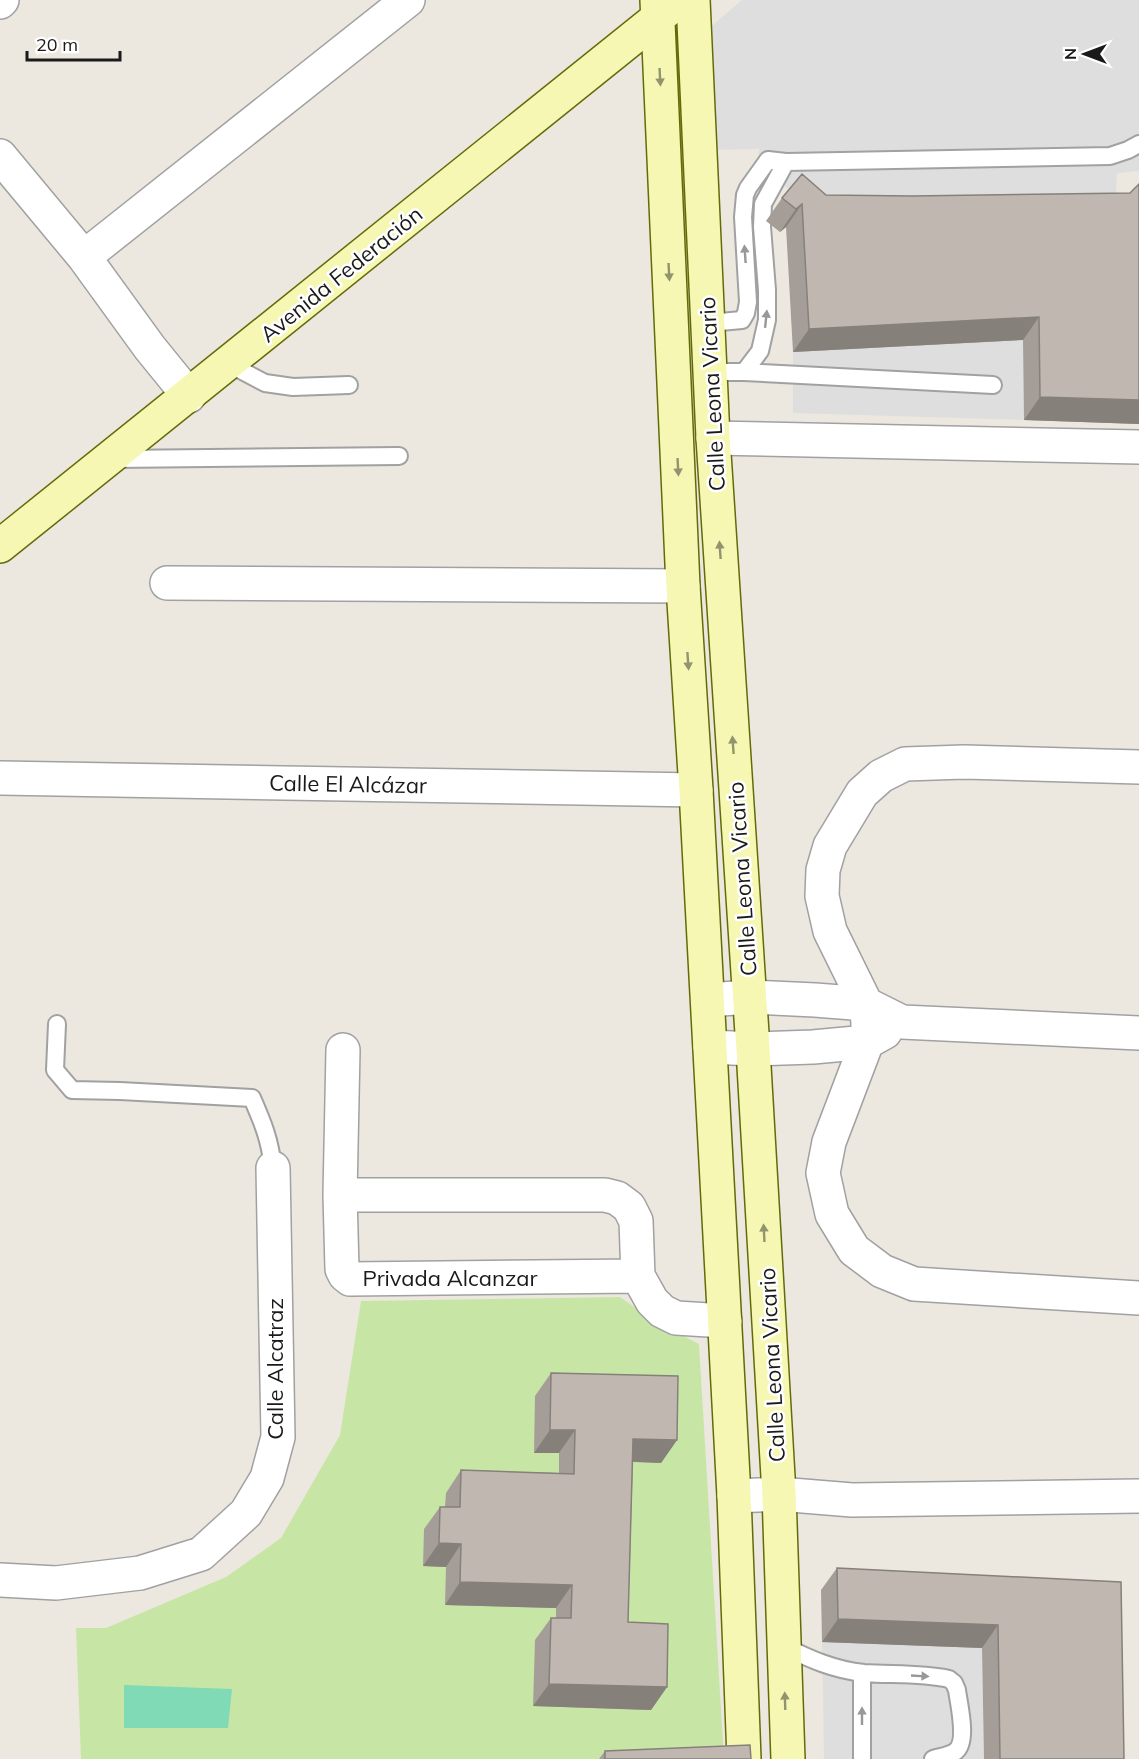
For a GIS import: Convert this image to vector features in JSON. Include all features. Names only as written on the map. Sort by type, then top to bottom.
[{"type":"main road","name":"Calle Leona Vicario","points":[[693,0],[713,438],[753,1049],[779,1494],[788,1759]]},
{"type":"main road","name":"Calle Leona Vicario","points":[[665,6],[683,586],[725,1322],[744,1759]]},
{"type":"main road","name":"Avenida Federación","points":[[0,546],[229,364],[665,6]]},
{"type":"street","points":[[84,257],[408,0]]},
{"type":"street","points":[[0,156],[84,257],[150,348],[189,396]]},
{"type":"street","points":[[713,438],[1139,447]]},
{"type":"street","points":[[168,583],[683,586]]},
{"type":"street","points":[[1139,767],[964,762],[905,764],[881,776],[862,793],[856,802],[830,846],[823,870],[822,897],[830,931],[866,1004],[869,1030],[867,1042],[829,1142],[824,1173],[832,1214],[854,1250],[882,1271],[914,1284],[1139,1298]]},
{"type":"street","name":"Calle El Alcázar","points":[[0,778],[696,790]]},
{"type":"street","points":[[708,1000],[749,997],[815,1000],[866,1004],[902,1022],[1139,1033]]},
{"type":"street","points":[[710,1047],[753,1049],[867,1042],[902,1022]]},
{"type":"street","name":"Privada Alcanzar","points":[[343,1050],[340,1195],[342,1269],[350,1279],[638,1276]]},
{"type":"street","name":"Calle Alcatraz","points":[[0,1580],[56,1583],[140,1573],[201,1554],[246,1513],[267,1478],[278,1437],[273,1168]]},
{"type":"street","points":[[340,1195],[605,1195],[617,1198],[629,1207],[636,1221],[638,1276],[652,1301],[662,1311],[676,1318],[725,1322]]},
{"type":"street","points":[[734,1496],[779,1494],[852,1500],[1139,1496]]},
{"type":"lane","points":[[709,323],[742,320],[746,313],[748,302],[743,217],[745,195],[768,160],[786,162],[1110,156],[1139,144]]},
{"type":"lane","points":[[744,372],[760,351],[767,320],[763,204],[786,162]]},
{"type":"lane","points":[[229,364],[265,383],[293,387],[349,386]]},
{"type":"lane","points":[[710,372],[993,385]]},
{"type":"lane","points":[[110,459],[399,456]]},
{"type":"lane","points":[[57,1024],[55,1070],[72,1090],[252,1098],[266,1129],[273,1168]]},
{"type":"lane","points":[[783,1646],[833,1668],[949,1679],[957,1690],[963,1734],[962,1743],[956,1751],[933,1759]]},
{"type":"lane","points":[[862,1672],[862,1759]]},
{"type":"green space","points":[[620,1297],[659,1324],[699,1344],[724,1759],[81,1759],[76,1628],[106,1628],[226,1577],[281,1538],[340,1435],[361,1301]]},
{"type":"green space","points":[[124,1685],[232,1689],[228,1728],[124,1728]]},
{"type":"shaded area","points":[[742,0],[1139,0],[1139,171],[1117,173],[1116,196],[807,204],[758,165],[759,149],[712,150],[707,30]]},
{"type":"shaded area","points":[[1023,340],[1024,420],[793,413],[793,352]]},
{"type":"shaded area","points":[[822,1642],[982,1648],[984,1759],[824,1759]]},
{"type":"building","points":[[802,174],[826,195],[1130,193],[1139,184],[1139,400],[1040,397],[1039,317],[809,329],[802,204],[796,209],[782,198]]},
{"type":"building","points":[[551,1373],[678,1376],[677,1440],[633,1439],[628,1622],[668,1624],[667,1687],[549,1684],[551,1618],[571,1618],[572,1585],[460,1582],[461,1544],[439,1543],[440,1507],[460,1507],[461,1470],[574,1474],[575,1430],[550,1430]]},
{"type":"building","points":[[837,1568],[1121,1582],[1124,1759],[1000,1759],[998,1625],[838,1619]]},
{"type":"building","points":[[750,1745],[751,1759],[605,1759],[605,1751]]}]
